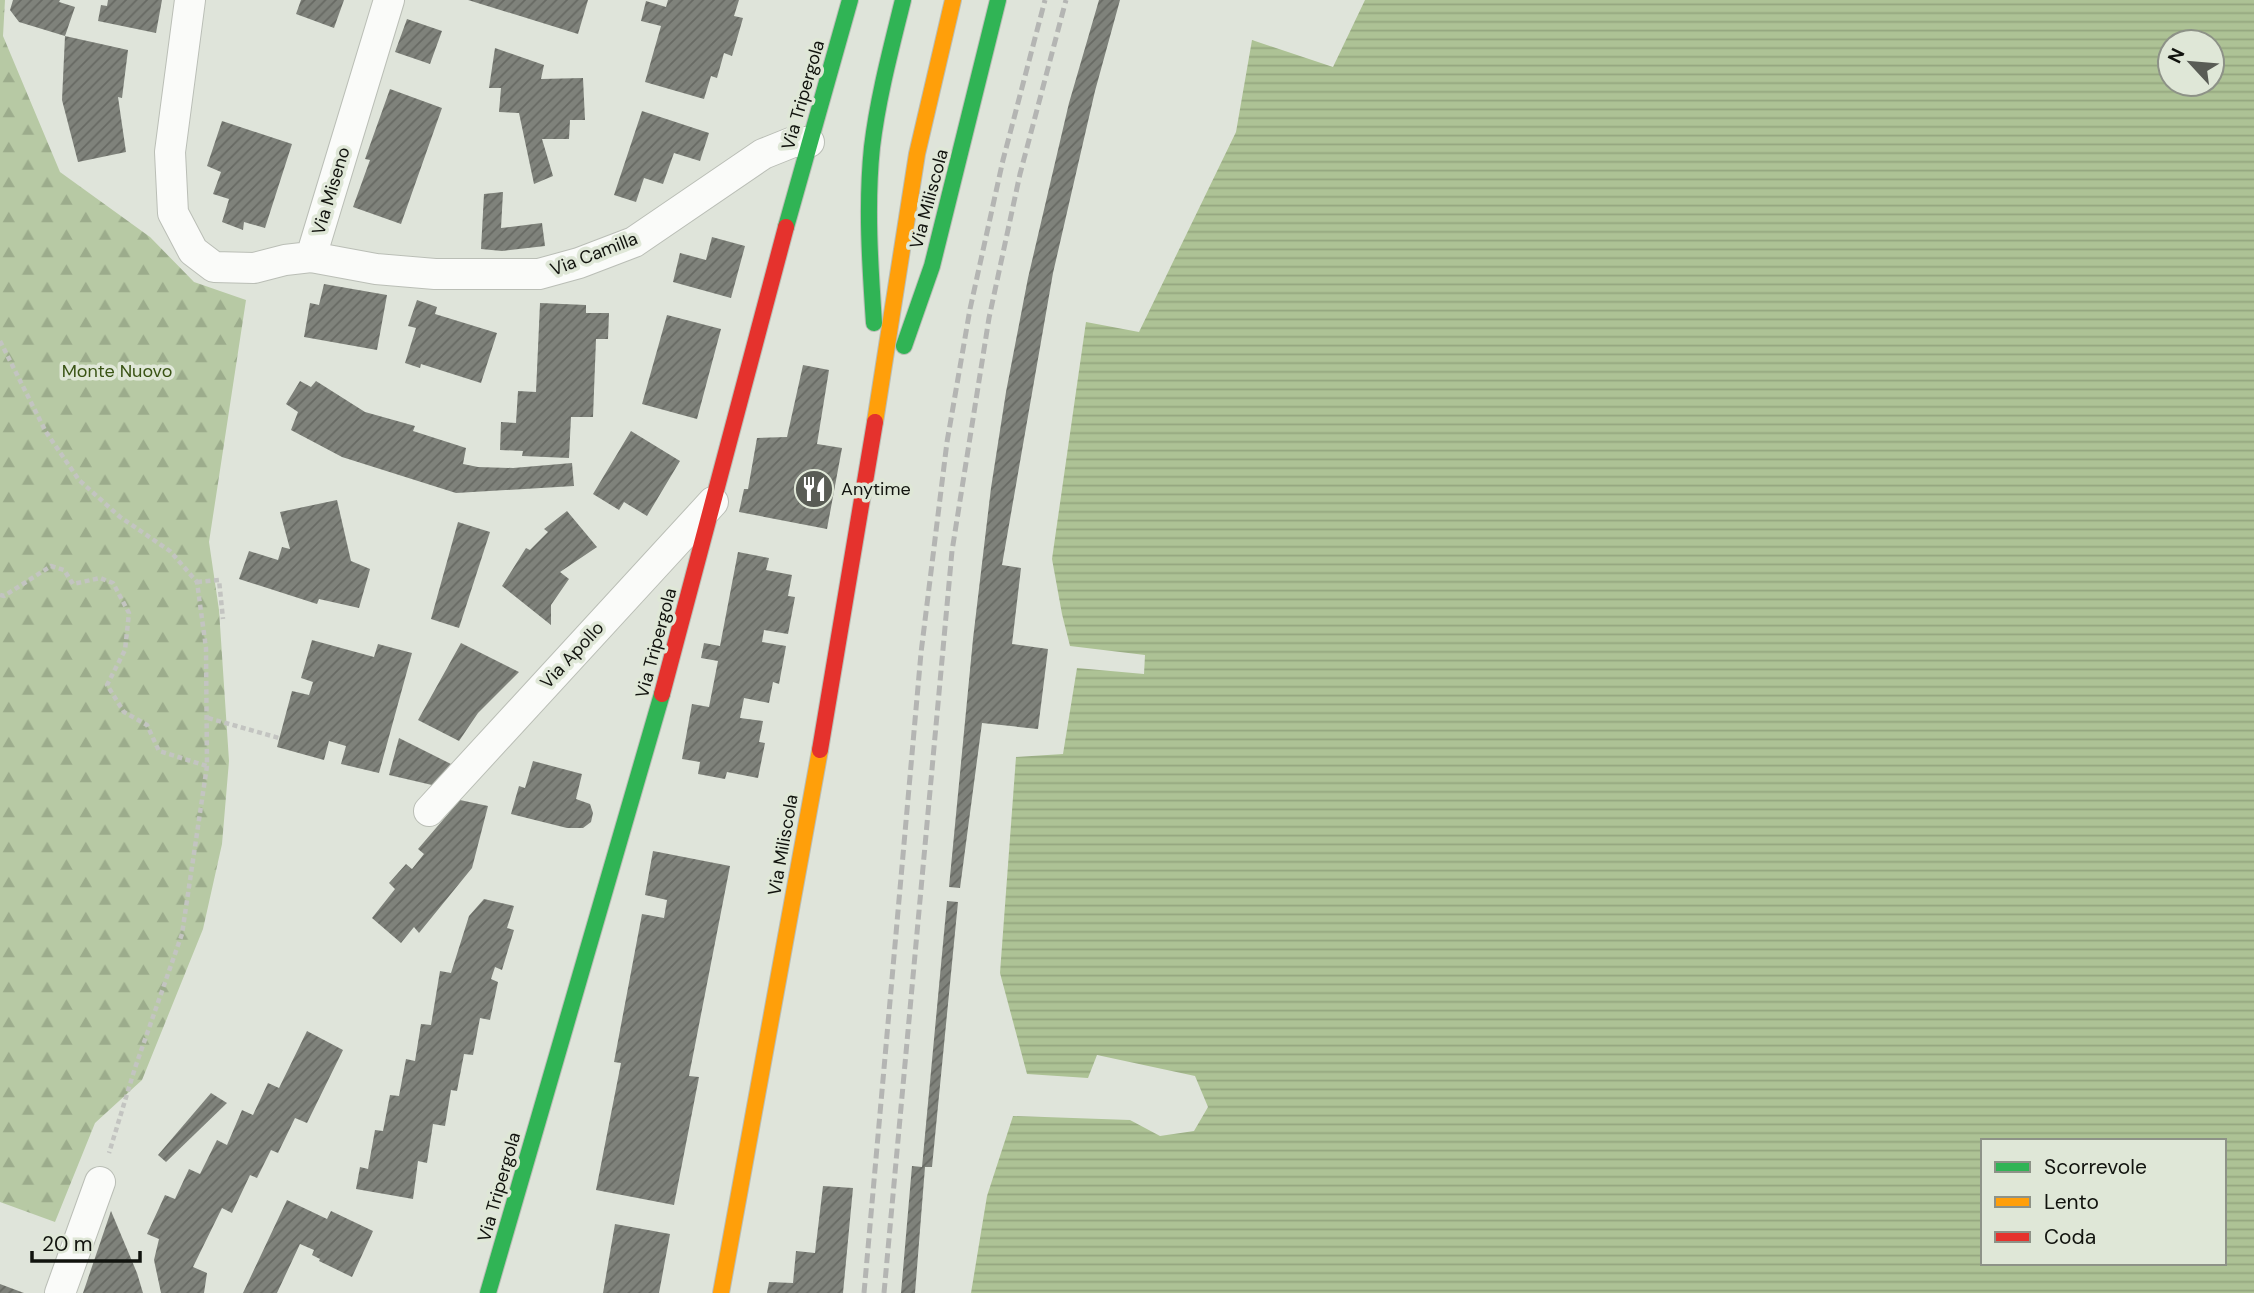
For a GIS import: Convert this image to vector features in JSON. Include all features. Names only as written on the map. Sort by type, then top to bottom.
[{"type":"street","name":"Via Miseno","points":[[190,0],[170,152],[173,213],[193,251],[214,267],[254,268],[311,257],[389,0]]},
{"type":"street","name":"Via Tripergola","points":[[488,1293],[602,909],[715,499],[809,142],[850,0]]},
{"type":"street","name":"Via Miliscola","points":[[878,402],[869,248],[872,146],[903,0]]},
{"type":"street","name":"Via Miliscola","points":[[720,1293],[796,889],[917,154],[953,0]]},
{"type":"street","name":"Via Miliscola","points":[[878,402],[911,332],[932,266],[998,0]]},
{"type":"street","name":"Via Camilla","points":[[311,257],[376,269],[436,274],[539,274],[579,263],[634,242],[763,154],[793,142],[809,142]]},
{"type":"street","name":"Via Apollo","points":[[429,811],[715,499]]},
{"type":"street","points":[[60,1293],[100,1182]]},
{"type":"path","points":[[0,341],[46,432],[79,480],[120,517],[170,551],[197,582],[206,648],[207,766],[182,934],[135,1068],[100,1182]]},
{"type":"path","points":[[0,595],[4,596],[51,566],[64,570],[73,584],[100,578],[113,583],[129,612],[125,650],[107,685],[124,712],[147,725],[159,751],[207,766]]},
{"type":"path","points":[[197,582],[219,580],[223,619]]},
{"type":"path","points":[[208,718],[279,738]]},
{"type":"green space","name":"Monte Nuovo","points":[[0,0],[5,0],[3,36],[60,172],[150,237],[194,282],[246,300],[209,542],[219,610],[229,761],[222,844],[203,929],[142,1080],[95,1123],[55,1222],[0,1202]]},
{"type":"shaded area","points":[[1365,0],[2254,0],[2254,1293],[971,1293],[987,1196],[1013,1116],[1130,1120],[1160,1136],[1194,1131],[1208,1107],[1195,1076],[1097,1055],[1088,1078],[1027,1074],[1000,973],[1016,757],[1063,754],[1077,668],[1144,674],[1145,655],[1070,646],[1052,559],[1086,322],[1139,332],[1236,132],[1252,40],[1333,67]]},
{"type":"building","points":[[13,0],[60,0],[59,2],[75,7],[65,36],[19,22],[10,10]]},
{"type":"building","points":[[108,0],[162,0],[156,33],[98,21],[101,5],[107,6]]},
{"type":"building","points":[[301,0],[344,0],[334,28],[296,14]]},
{"type":"building","points":[[468,0],[588,0],[578,34]]},
{"type":"building","points":[[668,0],[739,0],[734,16],[743,18],[732,56],[724,53],[717,78],[711,76],[704,99],[645,82],[661,26],[641,21],[646,1],[666,7]]},
{"type":"building","points":[[1099,0],[1120,0],[1095,91],[1053,273],[1002,565],[1021,568],[1012,644],[1048,649],[1038,729],[982,723],[960,888],[949,887],[973,639],[991,488],[1006,392],[1028,278],[1069,103]]},
{"type":"building","points":[[407,19],[442,31],[430,64],[395,52]]},
{"type":"building","points":[[65,36],[128,50],[122,98],[118,97],[126,152],[78,162],[62,100]]},
{"type":"building","points":[[495,48],[544,65],[541,79],[583,78],[585,120],[570,120],[569,139],[542,139],[553,176],[534,184],[519,113],[499,112],[501,88],[489,88]]},
{"type":"building","points":[[390,89],[442,108],[401,224],[353,207],[370,160],[365,159]]},
{"type":"building","points":[[642,111],[709,133],[700,161],[674,153],[663,184],[644,178],[636,202],[614,195]]},
{"type":"building","points":[[222,121],[292,144],[265,228],[244,222],[243,230],[222,222],[229,199],[213,194],[221,172],[207,166]]},
{"type":"building","points":[[503,192],[501,228],[542,223],[545,246],[502,251],[481,249],[484,194]]},
{"type":"building","points":[[712,237],[745,246],[731,298],[673,282],[680,253],[706,260]]},
{"type":"building","points":[[324,284],[387,295],[377,350],[304,337],[310,303],[319,305]]},
{"type":"building","points":[[417,300],[437,307],[435,314],[497,333],[481,383],[421,364],[420,368],[405,363],[416,328],[408,326]]},
{"type":"building","points":[[540,303],[586,305],[586,313],[609,313],[608,339],[596,339],[593,417],[571,417],[569,458],[522,456],[523,451],[500,450],[501,422],[516,423],[518,391],[536,392]]},
{"type":"building","points":[[667,315],[721,329],[697,419],[642,404]]},
{"type":"building","points":[[803,365],[829,370],[817,444],[842,448],[827,529],[739,512],[744,489],[748,489],[757,438],[787,437]]},
{"type":"building","points":[[300,381],[311,387],[316,381],[365,412],[415,426],[413,431],[466,448],[463,464],[513,468],[572,463],[574,486],[456,493],[342,457],[291,430],[298,412],[286,404]]},
{"type":"building","points":[[631,431],[680,461],[647,516],[624,502],[619,510],[593,494]]},
{"type":"building","points":[[337,500],[351,561],[370,569],[359,608],[319,599],[317,604],[239,579],[249,551],[278,560],[282,547],[290,549],[280,512]]},
{"type":"building","points":[[567,511],[597,547],[560,572],[569,579],[551,605],[551,625],[502,586],[526,548],[530,550],[548,532],[544,529]]},
{"type":"building","points":[[458,522],[490,532],[459,628],[431,619]]},
{"type":"building","points":[[738,552],[769,558],[766,570],[792,575],[788,596],[795,597],[788,634],[764,630],[762,642],[786,646],[779,684],[773,682],[769,703],[744,698],[740,718],[763,721],[759,742],[765,743],[758,778],[727,772],[725,779],[698,774],[700,762],[682,759],[692,704],[709,707],[718,661],[701,658],[704,643],[720,646]]},
{"type":"building","points":[[312,640],[374,657],[378,644],[412,653],[379,773],[341,764],[346,746],[329,741],[324,760],[277,747],[292,691],[309,695],[313,682],[301,678]]},
{"type":"building","points":[[461,643],[519,672],[478,713],[459,741],[418,720]]},
{"type":"building","points":[[399,738],[451,764],[432,785],[389,775]]},
{"type":"building","points":[[533,761],[582,774],[576,799],[590,804],[593,813],[591,822],[583,828],[567,828],[511,814],[519,786],[525,788]]},
{"type":"building","points":[[460,800],[488,806],[472,868],[419,933],[414,927],[401,943],[372,918],[395,889],[389,883],[406,864],[412,869],[424,854],[418,849]]},
{"type":"building","points":[[653,851],[730,866],[689,1076],[699,1077],[674,1205],[596,1190],[621,1063],[614,1062],[642,914],[664,918],[667,900],[645,895]]},
{"type":"building","points":[[484,899],[514,906],[507,928],[514,930],[502,970],[495,967],[491,979],[498,982],[490,1020],[480,1018],[473,1055],[464,1054],[457,1091],[451,1090],[445,1126],[433,1124],[427,1163],[418,1161],[413,1199],[356,1189],[360,1167],[368,1169],[375,1130],[383,1131],[390,1095],[399,1096],[406,1059],[415,1061],[421,1024],[431,1025],[440,971],[451,973],[469,916]]},
{"type":"building","points":[[947,901],[958,902],[932,1167],[925,1167],[915,1293],[901,1293],[912,1166],[922,1167]]},
{"type":"building","points":[[307,1031],[343,1050],[307,1123],[295,1118],[278,1153],[271,1150],[257,1178],[250,1175],[232,1213],[222,1208],[193,1267],[207,1273],[204,1293],[161,1293],[154,1260],[159,1239],[147,1234],[165,1195],[175,1199],[189,1169],[200,1174],[217,1140],[227,1145],[242,1110],[253,1115],[268,1083],[279,1088]]},
{"type":"building","points":[[211,1093],[227,1103],[166,1162],[158,1155]]},
{"type":"building","points":[[823,1186],[853,1188],[843,1293],[767,1293],[769,1282],[793,1283],[796,1251],[815,1253]]},
{"type":"building","points":[[287,1200],[327,1219],[331,1211],[373,1231],[352,1277],[319,1261],[320,1259],[312,1255],[314,1250],[300,1244],[277,1293],[243,1293]]},
{"type":"building","points":[[111,1211],[137,1273],[143,1293],[83,1293]]},
{"type":"building","points":[[615,1224],[670,1234],[659,1293],[603,1293]]},
{"type":"building","points":[[0,1284],[24,1293],[0,1293]]},
{"type":"railway","points":[[864,1293],[921,653],[947,442],[970,309],[1003,160],[1045,0]]},
{"type":"railway","points":[[884,1293],[952,551],[989,318],[1020,174],[1066,0]]},
{"type":"traffic: fast","points":[[786,227],[850,0]]},
{"type":"traffic: fast","points":[[874,323],[870,257],[870,169],[881,91],[903,0]]},
{"type":"traffic: fast","points":[[904,346],[932,266],[998,0]]},
{"type":"traffic: fast","points":[[488,1293],[662,694]]},
{"type":"traffic: slow","points":[[875,422],[917,154],[953,0]]},
{"type":"traffic: slow","points":[[721,1293],[820,750]]},
{"type":"traffic: jam","points":[[662,694],[786,227]]},
{"type":"traffic: jam","points":[[820,750],[875,422]]},
{"type":"place","name":"Anytime","points":[[814,489]]}]
